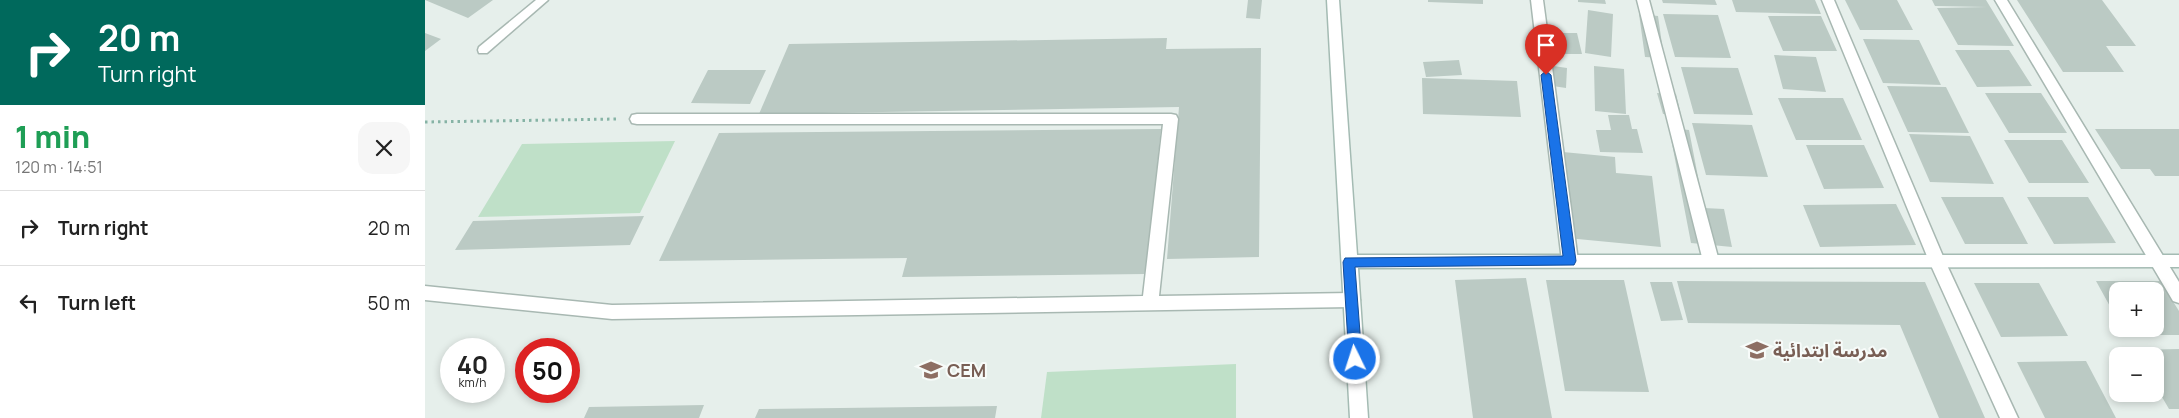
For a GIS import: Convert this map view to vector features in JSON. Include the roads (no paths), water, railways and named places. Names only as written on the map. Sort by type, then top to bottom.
[{"type":"street","points":[[1333,0],[1359,418]]},
{"type":"street","points":[[1537,0],[1570,261]]},
{"type":"street","points":[[1643,0],[1711,261]]},
{"type":"street","points":[[1828,0],[1937,261],[2009,418]]},
{"type":"street","points":[[2001,0],[2179,296]]},
{"type":"street","points":[[637,118],[1171,119],[1150,302]]},
{"type":"street","points":[[1349,262],[2179,261]]},
{"type":"street","points":[[425,292],[612,312],[1352,300]]},
{"type":"lane","points":[[483,50],[543,0]]},
{"type":"place","name":"مدرسة ابتدائية","points":[[1757,350]]},
{"type":"place","name":"CEM","points":[[931,370]]}]
